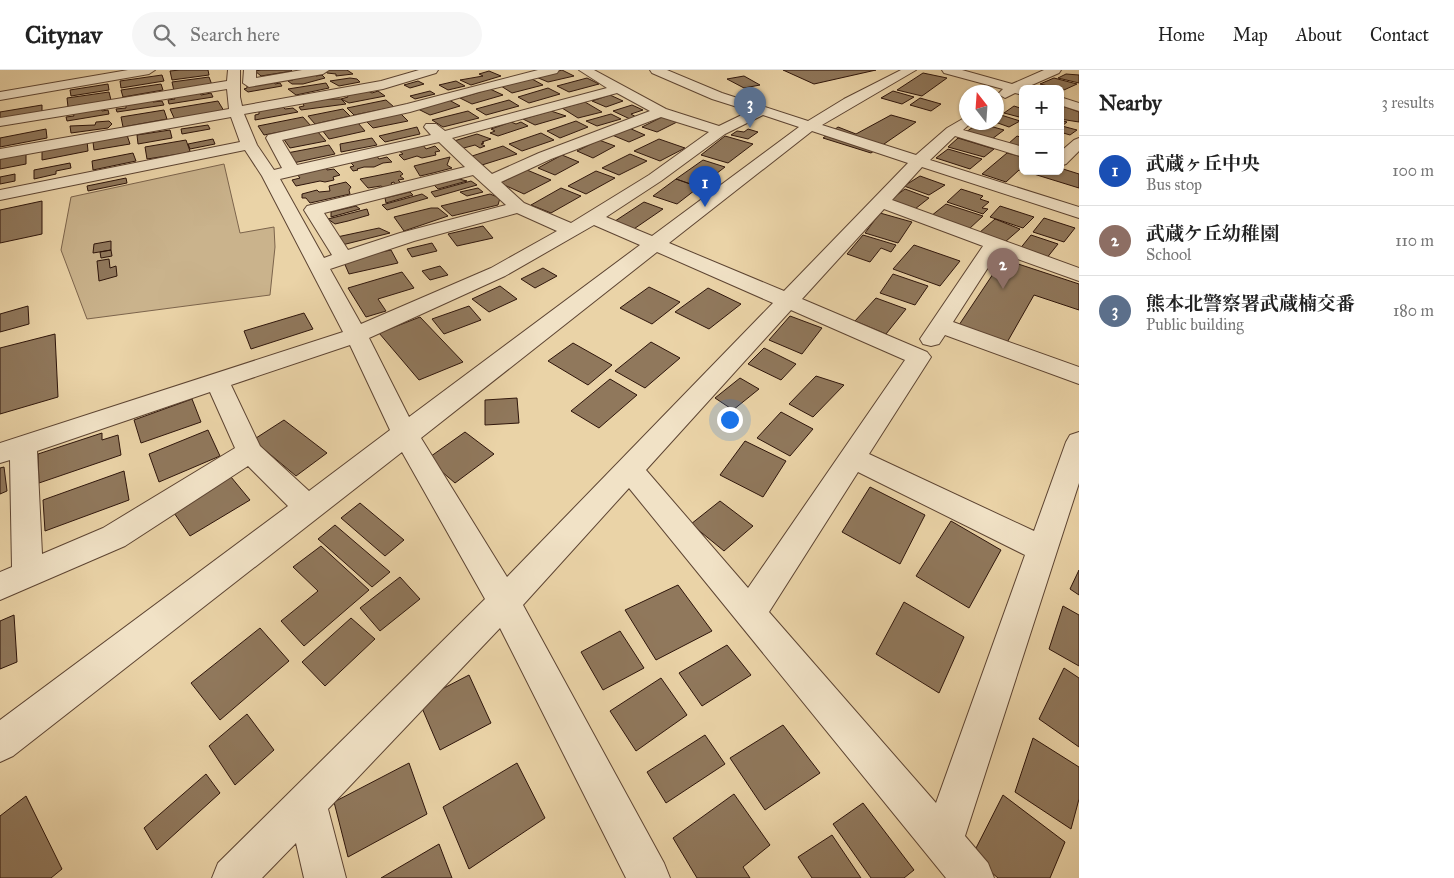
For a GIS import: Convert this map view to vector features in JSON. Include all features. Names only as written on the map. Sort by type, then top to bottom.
[{"type":"street","points":[[0,96],[149,70]]},
{"type":"street","points":[[239,75],[249,83],[323,70]]},
{"type":"street","points":[[366,70],[518,207],[571,230]]},
{"type":"street","points":[[0,122],[62,127],[236,111],[382,85],[432,70]]},
{"type":"street","points":[[331,262],[281,173],[273,138],[410,108],[475,89],[553,70]]},
{"type":"street","points":[[585,70],[661,112],[720,131]]},
{"type":"street","points":[[656,70],[717,96],[761,111],[1079,213]]},
{"type":"street","points":[[0,743],[810,126],[849,102],[910,70]]},
{"type":"street","points":[[948,70],[1018,89]]},
{"type":"street","points":[[1004,95],[1055,70]]},
{"type":"street","points":[[239,75],[236,111],[249,145],[281,173]]},
{"type":"street","points":[[0,154],[62,127],[239,75]]},
{"type":"street","points":[[58,86],[62,127]]},
{"type":"street","points":[[281,173],[441,137],[617,89]]},
{"type":"street","points":[[1064,102],[1079,107]]},
{"type":"street","points":[[28,575],[12,450],[356,335],[498,272],[593,218],[655,178],[720,131],[761,111]]},
{"type":"street","points":[[490,181],[545,156],[661,112]]},
{"type":"street","points":[[233,878],[504,602],[918,162],[959,126]]},
{"type":"street","points":[[952,131],[1019,151]]},
{"type":"street","points":[[1064,158],[1079,143]]},
{"type":"street","points":[[0,195],[249,145]]},
{"type":"street","points":[[1064,163],[1079,168]]},
{"type":"street","points":[[477,169],[313,210],[356,335],[405,434],[504,602],[649,878]]},
{"type":"street","points":[[880,202],[1079,275]]},
{"type":"street","points":[[331,262],[407,237],[518,207]]},
{"type":"street","points":[[593,218],[919,357]]},
{"type":"street","points":[[750,613],[994,244]]},
{"type":"street","points":[[940,325],[1079,376]]},
{"type":"street","points":[[217,381],[250,452],[308,508]]},
{"type":"street","points":[[0,586],[114,537],[250,452]]},
{"type":"street","points":[[854,458],[1043,549]]},
{"type":"street","points":[[942,842],[1043,549],[1076,461]]},
{"type":"street","points":[[629,469],[973,878]]},
{"type":"street","points":[[306,802],[326,878]]},
{"type":"shaded area","points":[[224,164],[240,233],[274,227],[275,247],[270,295],[87,319],[61,250],[71,197]]},
{"type":"building","points":[[208,70],[209,75],[172,80],[170,71]]},
{"type":"building","points":[[325,70],[347,70],[353,74],[336,76],[336,74],[327,73]]},
{"type":"building","points":[[562,70],[574,76],[548,82],[536,77]]},
{"type":"building","points":[[783,70],[876,70],[814,84]]},
{"type":"building","points":[[255,71],[292,71],[261,76]]},
{"type":"building","points":[[489,71],[501,76],[471,85],[460,80],[483,76],[479,74]]},
{"type":"building","points":[[923,73],[947,78],[922,96],[897,90]]},
{"type":"building","points":[[315,74],[316,76],[322,75],[325,78],[303,84],[292,84],[288,81],[293,80],[292,78]]},
{"type":"building","points":[[1066,74],[1079,75],[1079,83],[1058,78]]},
{"type":"building","points":[[162,75],[164,81],[121,88],[120,81]]},
{"type":"building","points":[[744,76],[760,85],[744,88],[727,79]]},
{"type":"building","points":[[209,77],[212,85],[174,91],[172,82]]},
{"type":"building","points":[[350,78],[357,79],[360,82],[339,86],[330,81]]},
{"type":"building","points":[[587,78],[599,84],[569,92],[557,86]]},
{"type":"building","points":[[1054,78],[1077,84],[1064,90],[1064,85],[1040,84]]},
{"type":"building","points":[[532,79],[543,85],[512,93],[501,86]]},
{"type":"building","points":[[273,81],[275,84],[280,83],[282,86],[248,92],[244,89],[247,86]]},
{"type":"building","points":[[418,81],[424,84],[410,88],[404,85]]},
{"type":"building","points":[[456,81],[465,86],[448,90],[439,85]]},
{"type":"building","points":[[326,83],[329,88],[296,95],[288,89]]},
{"type":"building","points":[[108,84],[109,90],[71,96],[70,90]]},
{"type":"building","points":[[161,84],[163,90],[123,97],[121,90]]},
{"type":"building","points":[[548,88],[560,94],[529,103],[518,97]]},
{"type":"building","points":[[490,89],[503,95],[472,104],[460,98]]},
{"type":"building","points":[[368,91],[372,93],[378,91],[385,96],[349,103],[341,99],[348,97],[347,95]]},
{"type":"building","points":[[430,91],[435,94],[415,99],[410,96]]},
{"type":"building","points":[[893,91],[914,97],[902,104],[881,98]]},
{"type":"building","points":[[109,92],[111,100],[68,107],[67,98]]},
{"type":"building","points":[[200,93],[201,95],[211,93],[213,97],[169,104],[168,100],[175,99],[174,97]]},
{"type":"building","points":[[610,95],[623,101],[606,107],[592,101]]},
{"type":"building","points":[[920,98],[941,104],[931,111],[910,105]]},
{"type":"building","points":[[326,99],[341,99],[346,104],[301,110],[299,107],[304,106],[303,103]]},
{"type":"building","points":[[152,100],[153,102],[162,101],[164,105],[117,112],[116,109],[126,108],[126,105]]},
{"type":"building","points":[[386,100],[394,107],[354,115],[347,108]]},
{"type":"building","points":[[449,100],[460,106],[430,115],[418,109]]},
{"type":"building","points":[[509,100],[519,106],[486,115],[476,109]]},
{"type":"building","points":[[218,101],[224,111],[175,120],[170,109]]},
{"type":"building","points":[[585,102],[602,112],[578,118],[562,108]]},
{"type":"building","points":[[42,105],[42,113],[0,120],[0,112]]},
{"type":"building","points":[[632,105],[643,110],[631,114],[636,117],[630,119],[613,111]]},
{"type":"building","points":[[1014,106],[1019,108],[1019,117],[1004,113]]},
{"type":"building","points":[[1064,106],[1079,112],[1079,122],[1064,120]]},
{"type":"building","points":[[283,107],[285,109],[293,108],[298,112],[255,120],[255,115],[259,114],[259,111]]},
{"type":"building","points":[[101,109],[102,111],[108,110],[109,114],[67,121],[66,117],[74,116],[73,113]]},
{"type":"building","points":[[343,109],[350,116],[315,124],[308,116]]},
{"type":"building","points":[[164,110],[167,119],[123,127],[121,117]]},
{"type":"building","points":[[468,111],[479,118],[443,127],[432,120]]},
{"type":"building","points":[[551,111],[566,116],[535,125],[523,119]]},
{"type":"building","points":[[400,113],[408,121],[373,128],[366,121]]},
{"type":"building","points":[[611,114],[621,119],[597,126],[586,121]]},
{"type":"building","points":[[891,115],[916,122],[871,153],[823,138],[838,127],[856,134]]},
{"type":"building","points":[[1004,116],[1019,121],[1009,127],[1004,125]]},
{"type":"building","points":[[303,117],[311,126],[264,135],[258,126]]},
{"type":"building","points":[[662,117],[677,122],[657,132],[642,127]]},
{"type":"building","points":[[109,121],[112,124],[108,128],[71,133],[70,126],[95,125],[96,122]]},
{"type":"building","points":[[576,121],[588,127],[560,138],[547,131]]},
{"type":"building","points":[[511,122],[516,124],[521,122],[528,126],[498,136],[490,133],[495,131],[491,129]]},
{"type":"building","points":[[358,123],[365,131],[329,139],[322,130]]},
{"type":"building","points":[[208,125],[210,129],[182,134],[181,129]]},
{"type":"building","points":[[417,127],[420,134],[385,142],[379,136]]},
{"type":"building","points":[[1064,127],[1077,130],[1070,135],[1064,133]]},
{"type":"building","points":[[629,128],[645,135],[629,142],[612,135]]},
{"type":"building","points":[[46,129],[47,138],[0,147],[0,138]]},
{"type":"building","points":[[748,129],[758,132],[748,139],[731,135],[737,131],[744,132]]},
{"type":"building","points":[[170,130],[172,138],[138,144],[137,135]]},
{"type":"building","points":[[969,130],[1004,130],[992,139],[966,132]]},
{"type":"building","points":[[317,131],[326,141],[290,148],[283,138]]},
{"type":"building","points":[[541,133],[554,140],[522,151],[509,144]]},
{"type":"building","points":[[477,134],[491,139],[482,142],[484,143],[481,144],[485,146],[480,148],[475,145],[460,149],[454,145],[459,144],[454,141]]},
{"type":"building","points":[[127,135],[130,144],[94,150],[93,142]]},
{"type":"building","points":[[725,136],[753,144],[728,163],[701,155]]},
{"type":"building","points":[[1017,136],[1019,137],[1019,147],[1008,144]]},
{"type":"building","points":[[372,138],[377,145],[341,152],[340,144]]},
{"type":"building","points":[[958,138],[994,149],[984,157],[948,147]]},
{"type":"building","points":[[213,139],[215,144],[190,149],[188,144]]},
{"type":"building","points":[[659,139],[685,148],[660,161],[634,151]]},
{"type":"building","points":[[186,140],[190,151],[186,153],[147,159],[145,147]]},
{"type":"building","points":[[599,140],[615,146],[593,158],[577,151]]},
{"type":"building","points":[[87,141],[88,151],[42,160],[42,150]]},
{"type":"building","points":[[329,145],[335,154],[293,163],[287,153]]},
{"type":"building","points":[[423,145],[426,149],[435,146],[440,151],[435,152],[436,155],[422,158],[417,156],[404,160],[399,155],[403,154],[398,150]]},
{"type":"building","points":[[503,146],[517,154],[482,165],[469,157]]},
{"type":"building","points":[[948,149],[982,159],[970,169],[936,158]]},
{"type":"building","points":[[133,153],[136,161],[93,170],[92,161]]},
{"type":"building","points":[[1007,153],[1019,156],[1019,170],[1006,182],[982,174]]},
{"type":"building","points":[[26,154],[26,164],[0,169],[0,159]]},
{"type":"building","points":[[630,154],[647,161],[619,175],[602,168]]},
{"type":"building","points":[[376,155],[379,159],[387,157],[392,162],[353,171],[350,167],[354,166],[350,162]]},
{"type":"building","points":[[562,155],[579,162],[555,175],[538,168]]},
{"type":"building","points":[[450,157],[447,165],[452,168],[433,173],[420,176],[414,166]]},
{"type":"building","points":[[703,160],[725,167],[699,187],[676,179]]},
{"type":"building","points":[[70,163],[71,168],[34,179],[34,170]]},
{"type":"building","points":[[326,167],[327,170],[334,169],[340,175],[333,177],[334,180],[296,186],[292,180],[300,178],[297,174]]},
{"type":"building","points":[[1064,169],[1079,174],[1079,188],[1037,175],[1064,175]]},
{"type":"building","points":[[527,170],[551,180],[524,194],[500,183]]},
{"type":"building","points":[[400,171],[403,174],[400,176],[404,179],[398,180],[402,184],[396,186],[394,182],[391,183],[394,187],[387,190],[381,186],[368,188],[360,179]]},
{"type":"building","points":[[596,171],[615,178],[586,194],[568,186]]},
{"type":"building","points":[[15,174],[15,181],[0,184],[0,177]]},
{"type":"building","points":[[920,176],[945,185],[929,195],[904,186]]},
{"type":"building","points":[[126,178],[127,183],[88,191],[87,186]]},
{"type":"building","points":[[459,179],[467,181],[438,189],[434,185]]},
{"type":"building","points":[[676,179],[699,187],[677,204],[653,196]]},
{"type":"building","points":[[471,181],[477,185],[435,197],[431,192]]},
{"type":"building","points":[[346,182],[351,187],[349,190],[350,194],[310,203],[306,198],[302,198],[302,194],[317,190],[319,192],[330,191],[329,186]]},
{"type":"building","points":[[478,188],[483,192],[467,196],[460,192]]},
{"type":"building","points":[[561,188],[581,196],[551,213],[531,205]]},
{"type":"building","points":[[905,189],[929,198],[915,209],[890,200]]},
{"type":"building","points":[[961,189],[983,196],[980,199],[989,202],[982,208],[988,209],[983,214],[947,202]]},
{"type":"building","points":[[410,192],[413,195],[386,203],[385,198]]},
{"type":"building","points":[[422,194],[428,198],[387,210],[382,205]]},
{"type":"building","points":[[490,194],[500,198],[498,205],[452,216],[441,206]]},
{"type":"building","points":[[42,201],[42,234],[0,243],[0,210]]},
{"type":"building","points":[[644,202],[663,209],[628,233],[609,225]]},
{"type":"building","points":[[946,204],[983,216],[969,229],[931,216]]},
{"type":"building","points":[[356,206],[360,209],[331,217],[331,212]]},
{"type":"building","points":[[1000,206],[1034,217],[1023,228],[990,217]]},
{"type":"building","points":[[438,208],[448,216],[404,231],[394,217]]},
{"type":"building","points":[[367,209],[369,215],[348,221],[335,224],[328,219]]},
{"type":"building","points":[[880,213],[912,222],[898,243],[865,233]]},
{"type":"building","points":[[1044,218],[1075,228],[1064,242],[1033,232]]},
{"type":"building","points":[[995,219],[1020,229],[1005,242],[979,233]]},
{"type":"building","points":[[483,226],[493,238],[457,246],[448,234]]},
{"type":"building","points":[[379,228],[390,233],[342,245],[337,237]]},
{"type":"building","points":[[863,235],[896,245],[891,252],[881,248],[870,262],[847,254]]},
{"type":"building","points":[[1031,235],[1058,244],[1046,259],[1019,250]]},
{"type":"building","points":[[111,241],[111,250],[93,253],[94,244]]},
{"type":"building","points":[[432,243],[437,251],[412,257],[407,249]]},
{"type":"building","points":[[914,245],[960,261],[940,286],[893,269]]},
{"type":"building","points":[[111,250],[112,256],[101,258],[100,252]]},
{"type":"building","points":[[391,250],[398,263],[349,274],[343,260]]},
{"type":"building","points":[[109,259],[110,268],[116,266],[117,276],[99,281],[97,261]]},
{"type":"building","points":[[1003,259],[1079,284],[1079,310],[1034,295],[1005,346],[957,328]]},
{"type":"building","points":[[440,266],[448,275],[430,280],[422,271]]},
{"type":"building","points":[[543,268],[557,276],[535,288],[521,279]]},
{"type":"building","points":[[402,272],[414,288],[378,299],[386,311],[366,317],[348,288]]},
{"type":"building","points":[[893,274],[928,286],[915,305],[880,293]]},
{"type":"building","points":[[500,286],[517,299],[489,312],[472,299]]},
{"type":"building","points":[[649,287],[680,302],[652,324],[620,308]]},
{"type":"building","points":[[708,288],[741,304],[709,329],[675,312]]},
{"type":"building","points":[[876,298],[906,309],[886,334],[855,321]]},
{"type":"building","points":[[28,306],[29,324],[0,332],[0,314]]},
{"type":"building","points":[[469,306],[481,320],[444,334],[432,319]]},
{"type":"building","points":[[304,313],[313,329],[251,349],[244,331]]},
{"type":"building","points":[[790,316],[822,328],[802,354],[769,340]]},
{"type":"building","points":[[420,317],[463,362],[419,380],[379,333]]},
{"type":"building","points":[[55,334],[58,397],[0,414],[0,348]]},
{"type":"building","points":[[651,342],[680,358],[645,388],[615,371]]},
{"type":"building","points":[[573,343],[612,365],[588,385],[548,361]]},
{"type":"building","points":[[764,348],[796,364],[781,380],[748,364]]},
{"type":"building","points":[[816,376],[844,385],[813,417],[789,404]]},
{"type":"building","points":[[740,378],[759,389],[733,410],[715,398]]},
{"type":"building","points":[[610,379],[637,395],[599,428],[571,411]]},
{"type":"building","points":[[517,398],[519,423],[485,425],[485,400]]},
{"type":"building","points":[[192,399],[201,422],[141,443],[134,420]]},
{"type":"building","points":[[781,412],[813,429],[790,456],[757,438]]},
{"type":"building","points":[[284,420],[327,453],[296,476],[253,440]]},
{"type":"building","points":[[208,430],[220,456],[159,482],[149,454]]},
{"type":"building","points":[[465,432],[494,454],[455,483],[427,459]]},
{"type":"building","points":[[102,433],[102,440],[118,435],[121,455],[39,483],[38,454]]},
{"type":"building","points":[[745,441],[786,461],[763,497],[720,475]]},
{"type":"building","points":[[4,467],[7,491],[0,494],[0,468]]},
{"type":"building","points":[[124,471],[129,500],[45,531],[43,500]]},
{"type":"building","points":[[231,477],[250,500],[190,536],[172,510]]},
{"type":"building","points":[[870,487],[925,515],[900,564],[842,532]]},
{"type":"building","points":[[720,501],[753,526],[724,551],[691,524]]},
{"type":"building","points":[[360,503],[404,540],[385,556],[341,518]]},
{"type":"building","points":[[951,521],[1001,550],[969,608],[916,576]]},
{"type":"building","points":[[335,525],[390,572],[372,587],[318,539]]},
{"type":"building","points":[[321,546],[369,590],[304,646],[281,621],[318,591],[293,567]]},
{"type":"building","points":[[1079,570],[1079,595],[1070,589]]},
{"type":"building","points":[[400,577],[420,599],[380,631],[360,608]]},
{"type":"building","points":[[678,585],[712,631],[656,660],[625,610]]},
{"type":"building","points":[[904,602],[964,637],[939,693],[876,654]]},
{"type":"building","points":[[1063,606],[1079,615],[1079,666],[1049,649]]},
{"type":"building","points":[[14,615],[17,662],[0,669],[0,621]]},
{"type":"building","points":[[351,618],[375,639],[325,686],[302,662]]},
{"type":"building","points":[[260,628],[289,661],[220,720],[191,683]]},
{"type":"building","points":[[620,631],[644,668],[603,690],[581,652]]},
{"type":"building","points":[[727,645],[751,675],[702,706],[679,673]]},
{"type":"building","points":[[1064,668],[1079,678],[1079,747],[1039,719]]},
{"type":"building","points":[[469,675],[491,723],[440,750],[419,701]]},
{"type":"building","points":[[661,678],[687,715],[636,751],[610,711]]},
{"type":"building","points":[[247,714],[274,750],[235,785],[209,746]]},
{"type":"building","points":[[783,725],[820,773],[765,810],[730,758]]},
{"type":"building","points":[[705,735],[725,764],[666,803],[647,772]]},
{"type":"building","points":[[1033,738],[1079,767],[1079,799],[1071,829],[1015,792]]},
{"type":"building","points":[[409,763],[427,814],[348,857],[334,802]]},
{"type":"building","points":[[517,763],[545,818],[469,869],[443,807]]},
{"type":"building","points":[[206,774],[220,793],[157,850],[144,828]]},
{"type":"building","points":[[734,794],[770,845],[743,867],[750,878],[697,878],[673,838]]},
{"type":"building","points":[[1003,795],[1065,842],[1050,878],[998,878],[972,856]]},
{"type":"building","points":[[26,796],[62,869],[51,878],[0,878],[0,816]]},
{"type":"building","points":[[863,803],[914,870],[904,878],[871,878],[833,824]]},
{"type":"building","points":[[832,835],[861,878],[812,878],[798,857]]},
{"type":"building","points":[[439,844],[452,878],[381,878]]},
{"type":"place","name":"熊本北警察署武蔵楠交番","points":[[750,128]]},
{"type":"place","name":"武蔵ヶ丘中央","points":[[705,207]]},
{"type":"place","name":"武蔵ケ丘幼稚園","points":[[1003,289]]}]
